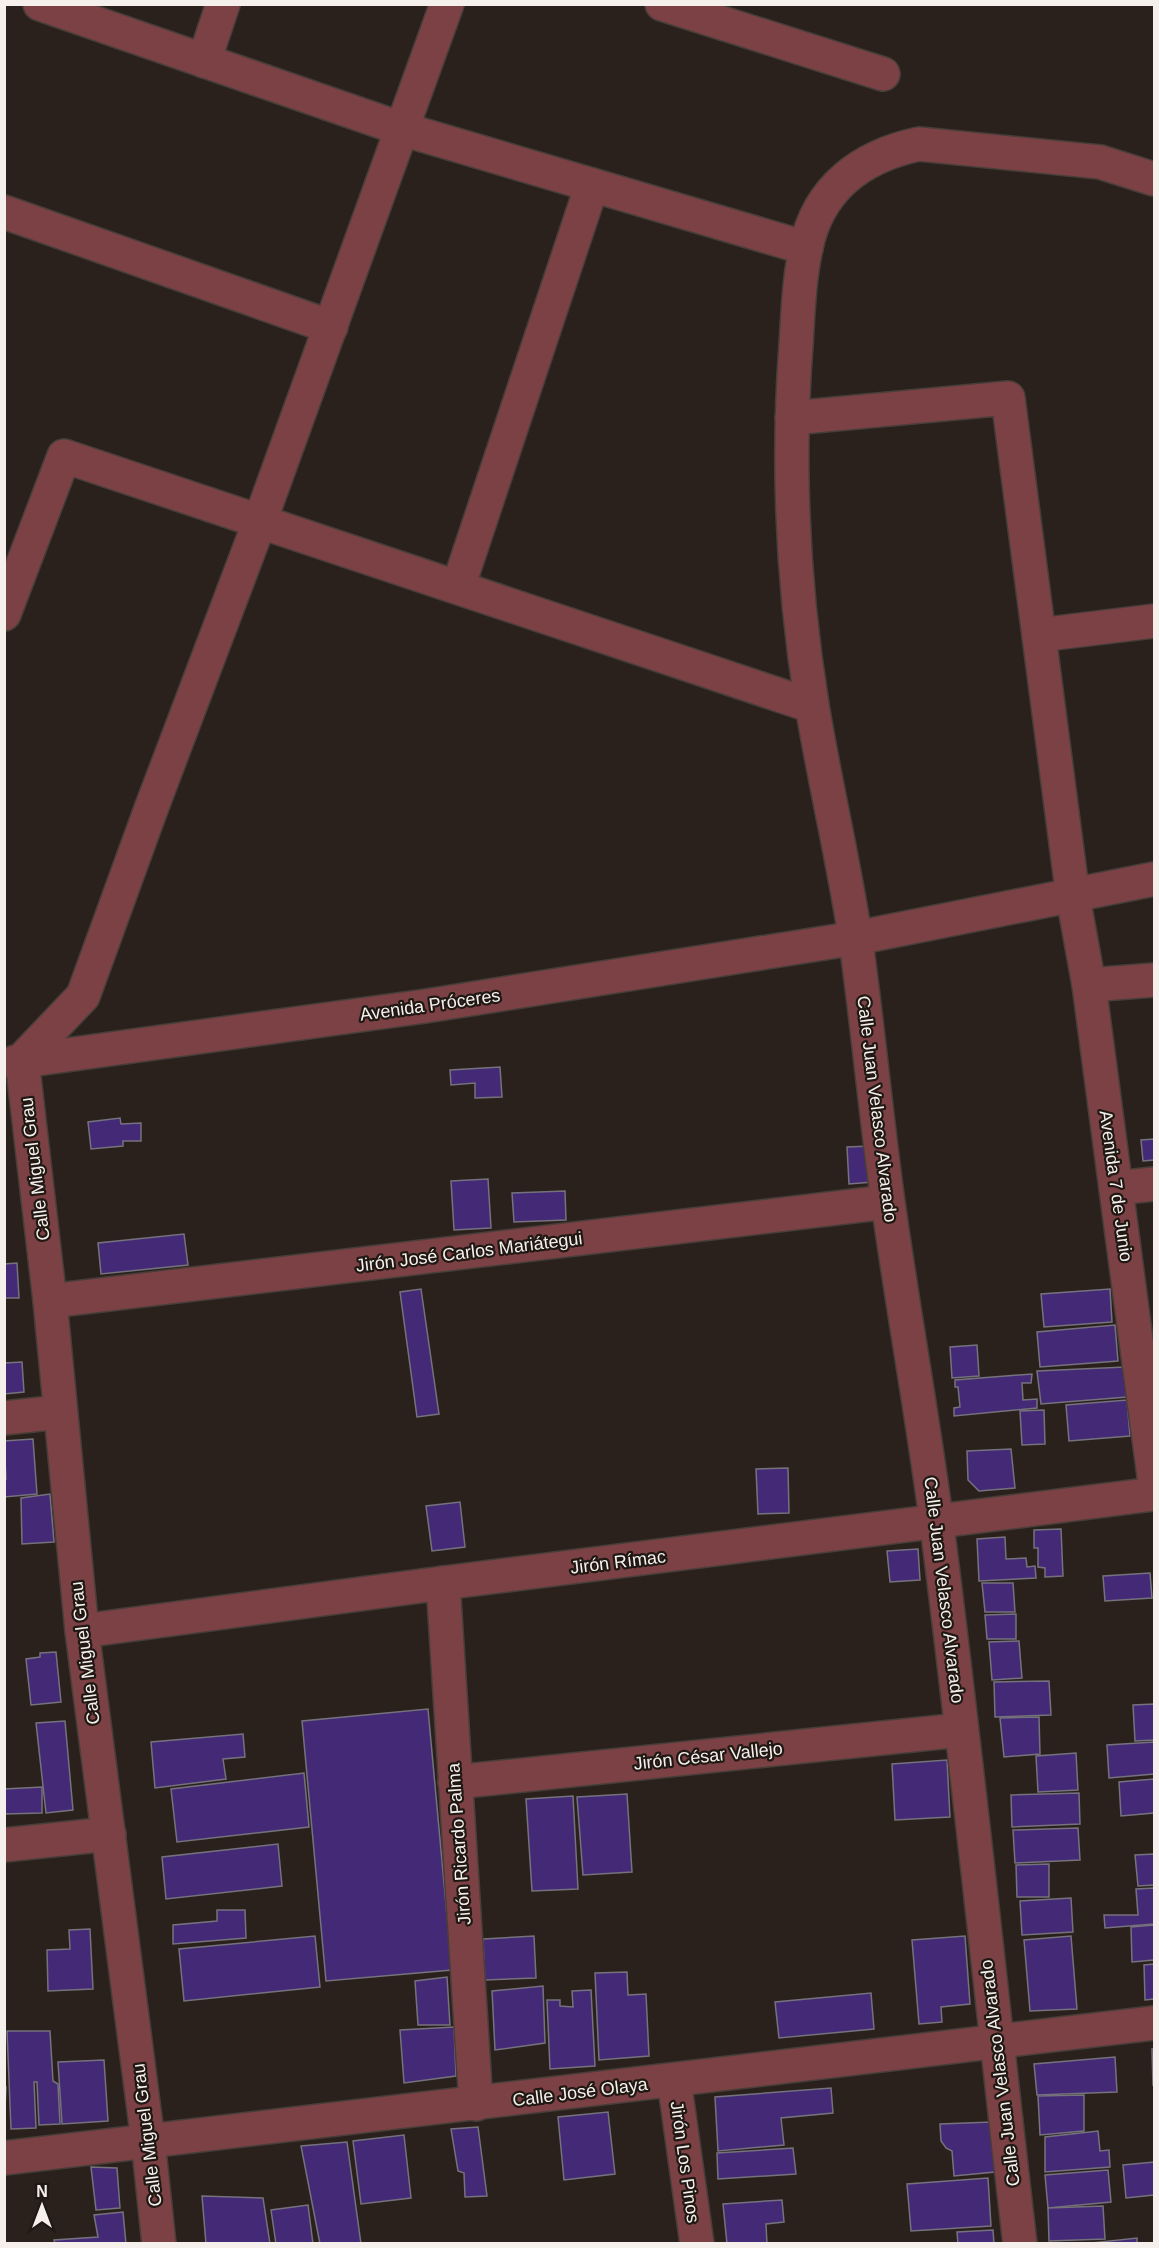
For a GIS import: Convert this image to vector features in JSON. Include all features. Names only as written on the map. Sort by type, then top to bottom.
[{"type":"street","points":[[40,4],[402,129],[806,248]]},
{"type":"street","points":[[204,61],[223,4]]},
{"type":"street","points":[[13,1062],[83,996],[260,521],[447,4]]},
{"type":"street","points":[[662,4],[883,74]]},
{"type":"street","name":"Calle Juan Velasco Alvarado","points":[[1020,2244],[937,1522],[887,1202],[855,938],[812,706],[800,617],[793,528],[792,418],[798,312],[806,248],[817,216],[835,188],[853,171],[873,158],[896,149],[919,144],[1100,162],[1155,179]]},
{"type":"street","points":[[458,587],[592,185]]},
{"type":"street","points":[[4,212],[331,327]]},
{"type":"street","name":"Avenida 7 de Junio","points":[[792,418],[1008,398],[1073,897],[1089,985],[1155,1476]]},
{"type":"street","points":[[4,614],[64,456],[812,706]]},
{"type":"street","points":[[1039,635],[1155,621]]},
{"type":"street","name":"Avenida Próceres","points":[[13,1062],[426,1006],[855,938],[1073,897],[1155,879]]},
{"type":"street","points":[[1089,985],[1155,980]]},
{"type":"street","name":"Calle Miguel Grau","points":[[13,1062],[50,1301],[82,1631],[148,2141],[159,2244]]},
{"type":"street","points":[[1116,1188],[1155,1184]]},
{"type":"street","name":"Jirón José Carlos Mariátegui","points":[[50,1301],[887,1202]]},
{"type":"street","points":[[4,1418],[60,1412]]},
{"type":"street","name":"Jirón Rímac","points":[[82,1631],[443,1583],[1155,1494]]},
{"type":"street","name":"Jirón Ricardo Palma","points":[[443,1583],[476,2104]]},
{"type":"street","name":"Jirón César Vallejo","points":[[456,1782],[961,1730]]},
{"type":"street","points":[[4,1845],[109,1834]]},
{"type":"street","name":"Calle José Olaya","points":[[4,2158],[1155,2023]]},
{"type":"street","name":"Jirón Los Pinos","points":[[674,2080],[697,2244]]},
{"type":"building","points":[[500,1067],[502,1097],[475,1098],[475,1083],[451,1085],[450,1070]]},
{"type":"building","points":[[120,1118],[121,1124],[141,1123],[141,1141],[123,1141],[123,1146],[91,1149],[88,1122]]},
{"type":"building","points":[[1154,1139],[1154,1160],[1143,1161],[1141,1140]]},
{"type":"building","points":[[871,1146],[873,1182],[849,1184],[847,1147]]},
{"type":"building","points":[[488,1179],[491,1228],[454,1230],[451,1181]]},
{"type":"building","points":[[565,1191],[566,1220],[514,1222],[512,1193]]},
{"type":"building","points":[[184,1234],[188,1265],[101,1274],[98,1243]]},
{"type":"building","points":[[17,1263],[19,1298],[4,1298],[4,1264]]},
{"type":"building","points":[[421,1289],[439,1414],[417,1417],[400,1292]]},
{"type":"building","points":[[1110,1289],[1112,1322],[1044,1327],[1041,1294]]},
{"type":"building","points":[[1115,1325],[1118,1361],[1040,1367],[1037,1332]]},
{"type":"building","points":[[977,1345],[979,1376],[952,1378],[950,1347]]},
{"type":"building","points":[[22,1362],[24,1392],[4,1394],[4,1363]]},
{"type":"building","points":[[1125,1367],[1127,1397],[1041,1404],[1037,1371]]},
{"type":"building","points":[[1032,1374],[1031,1383],[1022,1383],[1023,1400],[1037,1399],[1037,1408],[954,1416],[954,1408],[960,1407],[955,1380]]},
{"type":"building","points":[[1127,1400],[1130,1436],[1069,1441],[1066,1405]]},
{"type":"building","points":[[1044,1410],[1045,1444],[1022,1445],[1020,1411]]},
{"type":"building","points":[[33,1439],[37,1494],[4,1497],[4,1479],[6,1479],[4,1441]]},
{"type":"building","points":[[1011,1449],[1015,1488],[979,1491],[968,1480],[967,1451]]},
{"type":"building","points":[[788,1468],[789,1513],[758,1514],[756,1469]]},
{"type":"building","points":[[50,1494],[54,1542],[22,1544],[21,1498]]},
{"type":"building","points":[[460,1502],[465,1547],[432,1551],[426,1506]]},
{"type":"building","points":[[1061,1529],[1063,1576],[1045,1577],[1045,1568],[1038,1567],[1038,1548],[1034,1548],[1034,1530]]},
{"type":"building","points":[[1005,1537],[1006,1559],[1026,1558],[1027,1567],[1035,1566],[1036,1578],[979,1581],[977,1539]]},
{"type":"building","points":[[918,1549],[920,1580],[890,1582],[887,1551]]},
{"type":"building","points":[[1150,1573],[1152,1598],[1105,1601],[1103,1576]]},
{"type":"building","points":[[982,1583],[1013,1583],[1015,1612],[985,1612]]},
{"type":"building","points":[[1016,1614],[1016,1639],[987,1639],[985,1615]]},
{"type":"building","points":[[1019,1641],[1022,1678],[992,1680],[989,1642]]},
{"type":"building","points":[[56,1652],[61,1702],[31,1705],[26,1659],[40,1657],[40,1653]]},
{"type":"building","points":[[1049,1681],[1051,1715],[995,1717],[994,1682]]},
{"type":"building","points":[[1154,1704],[1154,1740],[1135,1741],[1133,1705]]},
{"type":"building","points":[[428,1709],[452,1970],[326,1981],[302,1721]]},
{"type":"building","points":[[1039,1717],[1040,1754],[1004,1757],[1000,1718]]},
{"type":"building","points":[[65,1721],[73,1810],[46,1813],[36,1723]]},
{"type":"building","points":[[243,1734],[245,1757],[223,1759],[226,1779],[155,1788],[151,1742]]},
{"type":"building","points":[[1154,1742],[1154,1774],[1109,1778],[1107,1745]]},
{"type":"building","points":[[1076,1753],[1078,1790],[1038,1792],[1036,1756]]},
{"type":"building","points":[[947,1760],[950,1817],[895,1820],[892,1764]]},
{"type":"building","points":[[304,1773],[309,1827],[177,1842],[171,1789]]},
{"type":"building","points":[[1154,1779],[1154,1813],[1121,1816],[1119,1782]]},
{"type":"building","points":[[42,1787],[42,1813],[4,1814],[4,1789]]},
{"type":"building","points":[[1079,1793],[1080,1824],[1012,1827],[1011,1795]]},
{"type":"building","points":[[627,1794],[632,1872],[583,1875],[577,1797]]},
{"type":"building","points":[[573,1796],[578,1889],[532,1891],[526,1799]]},
{"type":"building","points":[[1078,1828],[1080,1860],[1015,1863],[1013,1830]]},
{"type":"building","points":[[278,1844],[282,1886],[166,1899],[162,1857]]},
{"type":"building","points":[[1154,1854],[1154,1885],[1138,1886],[1135,1855]]},
{"type":"building","points":[[1049,1864],[1049,1897],[1017,1897],[1016,1865]]},
{"type":"building","points":[[1154,1888],[1154,1924],[1105,1928],[1104,1915],[1138,1915],[1136,1889]]},
{"type":"building","points":[[1071,1898],[1073,1932],[1022,1935],[1020,1901]]},
{"type":"building","points":[[217,1910],[245,1910],[246,1938],[173,1944],[173,1925],[217,1921]]},
{"type":"building","points":[[1154,1925],[1154,1960],[1132,1962],[1131,1927]]},
{"type":"building","points":[[90,1929],[93,1989],[48,1991],[47,1950],[70,1949],[69,1930]]},
{"type":"building","points":[[315,1936],[320,1987],[184,2001],[179,1949]]},
{"type":"building","points":[[534,1936],[536,1978],[485,1980],[483,1939]]},
{"type":"building","points":[[965,1936],[970,2004],[941,2007],[942,2022],[919,2024],[912,1940]]},
{"type":"building","points":[[1071,1936],[1077,2009],[1030,2011],[1024,1940]]},
{"type":"building","points":[[1154,1964],[1154,1999],[1145,2000],[1144,1965]]},
{"type":"building","points":[[627,1972],[628,1995],[646,1994],[649,2056],[599,2060],[595,1973]]},
{"type":"building","points":[[447,1977],[450,2025],[418,2025],[415,1981]]},
{"type":"building","points":[[543,1986],[545,2043],[495,2050],[492,1991]]},
{"type":"building","points":[[591,1990],[595,2066],[550,2069],[547,2000],[560,2000],[560,2006],[573,2007],[572,1991]]},
{"type":"building","points":[[871,1993],[874,2029],[779,2038],[775,2002]]},
{"type":"building","points":[[454,2027],[456,2076],[404,2083],[400,2030]]},
{"type":"building","points":[[7,2031],[50,2031],[53,2081],[58,2084],[60,2124],[39,2125],[37,2082],[34,2082],[36,2128],[11,2129]]},
{"type":"building","points":[[1152,2049],[1154,2049],[1154,2085],[1153,2085]]},
{"type":"building","points":[[1115,2057],[1117,2092],[1037,2095],[1034,2064]]},
{"type":"building","points":[[104,2060],[108,2121],[62,2124],[58,2062]]},
{"type":"building","points":[[4,2087],[6,2087],[4,2131]]},
{"type":"building","points":[[831,2088],[833,2113],[781,2118],[784,2145],[718,2151],[715,2097]]},
{"type":"building","points":[[1084,2095],[1084,2131],[1040,2135],[1038,2096]]},
{"type":"building","points":[[608,2112],[615,2174],[564,2180],[558,2117]]},
{"type":"building","points":[[992,2122],[995,2172],[954,2176],[952,2151],[946,2148],[941,2141],[940,2124]]},
{"type":"building","points":[[478,2127],[487,2196],[465,2197],[464,2173],[458,2171],[451,2129]]},
{"type":"building","points":[[1098,2131],[1100,2151],[1109,2150],[1110,2167],[1045,2172],[1045,2137]]},
{"type":"building","points":[[404,2135],[411,2198],[361,2204],[353,2141]]},
{"type":"building","points":[[347,2142],[361,2244],[320,2244],[301,2146]]},
{"type":"building","points":[[793,2148],[796,2174],[718,2179],[717,2153]]},
{"type":"building","points":[[1154,2162],[1154,2195],[1126,2198],[1123,2165]]},
{"type":"building","points":[[91,2167],[117,2168],[120,2208],[96,2210]]},
{"type":"building","points":[[1108,2170],[1111,2202],[1048,2208],[1045,2175]]},
{"type":"building","points":[[988,2178],[991,2226],[911,2231],[907,2184]]},
{"type":"building","points":[[202,2196],[263,2198],[270,2244],[206,2244]]},
{"type":"building","points":[[782,2200],[784,2222],[766,2224],[767,2244],[727,2244],[723,2204]]},
{"type":"building","points":[[308,2205],[313,2244],[276,2244],[271,2210]]},
{"type":"building","points":[[1103,2206],[1105,2239],[1049,2241],[1048,2208]]},
{"type":"building","points":[[123,2212],[126,2244],[55,2244],[54,2240],[98,2237],[94,2215]]},
{"type":"building","points":[[993,2230],[994,2244],[958,2244],[957,2232]]},
{"type":"building","points":[[1137,2238],[1137,2244],[1082,2244]]}]
